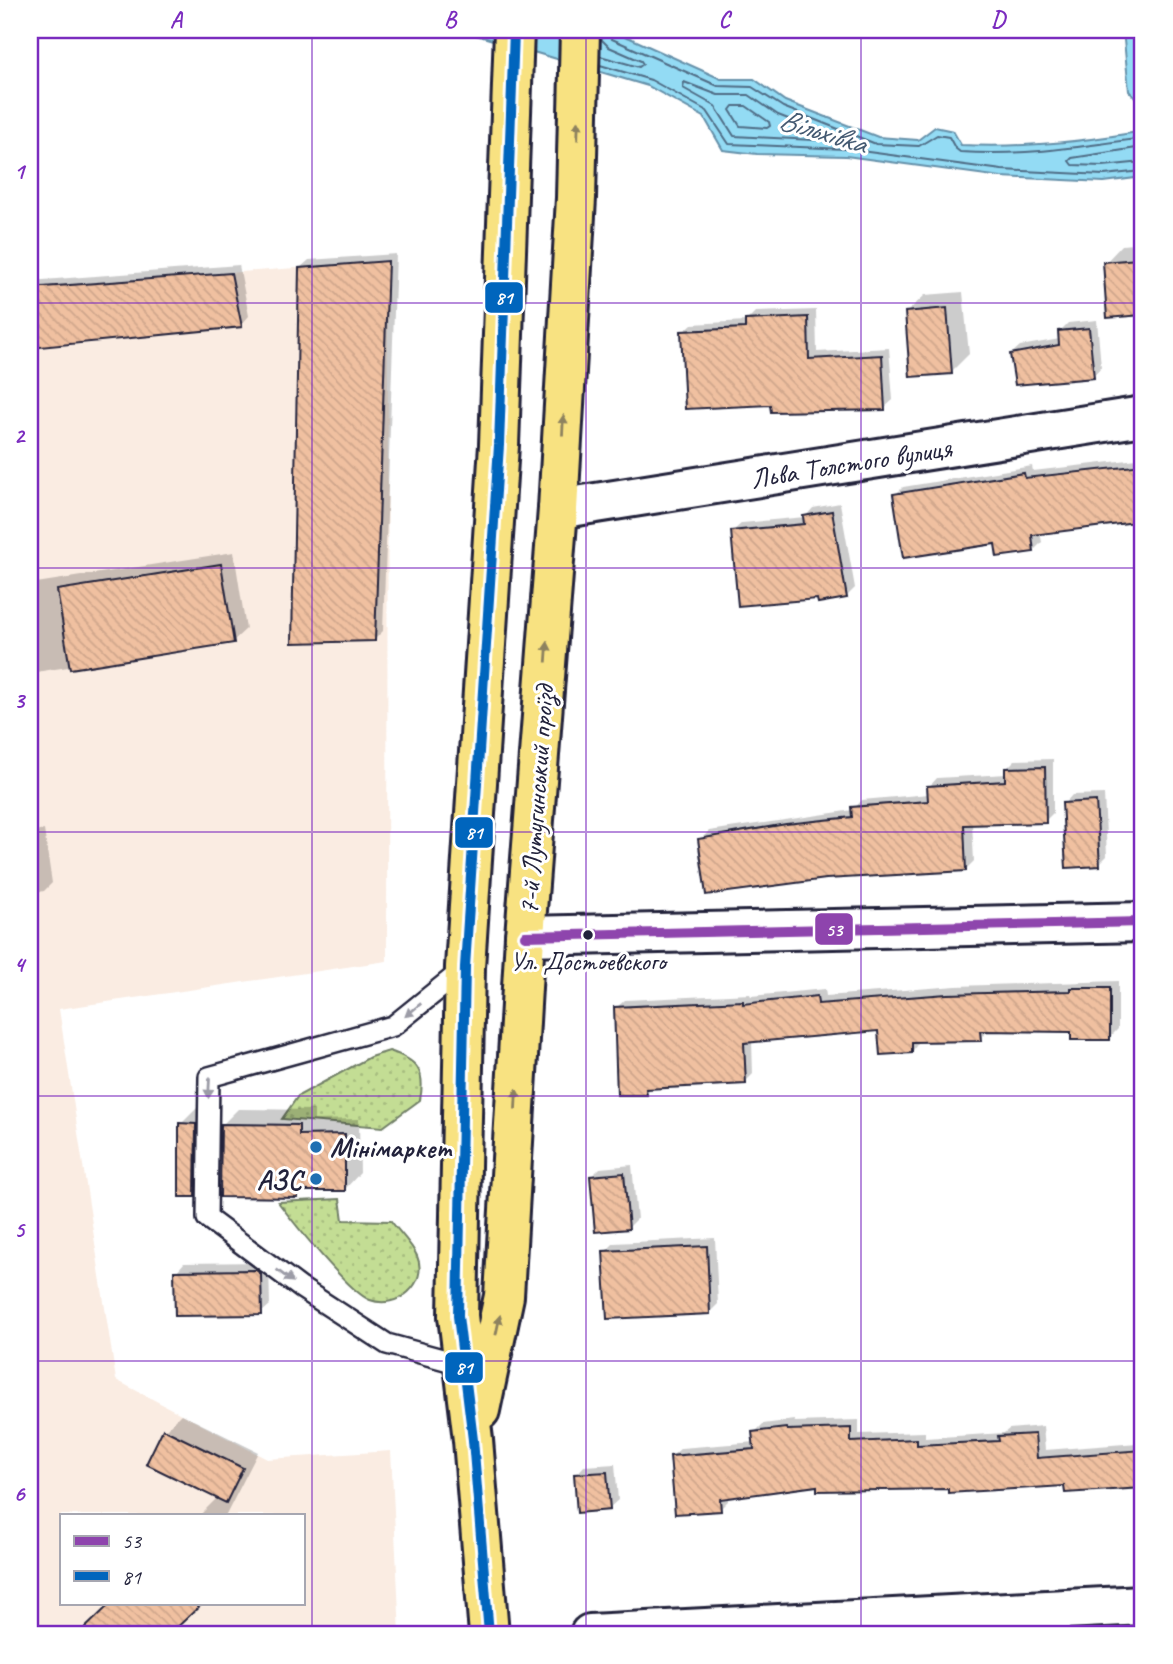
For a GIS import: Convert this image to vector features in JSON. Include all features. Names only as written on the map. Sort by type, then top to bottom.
[{"type":"main road","name":"7-й Лутугинський проїзд","points":[[489,1634],[473,1440],[458,1317],[466,967],[499,445],[514,30]]},
{"type":"main road","name":"7-й Лутугинський проїзд","points":[[473,1440],[504,1296],[525,936],[558,509],[576,198],[580,30]]},
{"type":"street","name":"Льва Толстого вулиця","points":[[558,509],[1143,416]]},
{"type":"street","points":[[525,936],[1143,922]]},
{"type":"street","points":[[590,1634],[1143,1605]]},
{"type":"lane","points":[[464,1365],[387,1343],[301,1288],[207,1218],[209,1077],[393,1026],[466,967]]},
{"type":"shaded area","points":[[388,261],[387,961],[59,1009],[116,1380],[267,1459],[391,1451],[400,1634],[30,1634],[30,288]]},
{"type":"green space","points":[[389,1051],[413,1063],[420,1074],[422,1090],[420,1100],[383,1127],[282,1119],[298,1096],[370,1057]]},
{"type":"green space","points":[[340,1199],[343,1220],[391,1221],[415,1252],[420,1266],[419,1276],[415,1285],[400,1298],[380,1302],[361,1295],[322,1256],[278,1202]]},
{"type":"water","name":"Вільхівка","points":[[459,30],[606,30],[721,79],[754,79],[785,101],[878,137],[918,140],[935,127],[953,131],[961,145],[1007,146],[1075,141],[1143,131],[1143,177],[1104,182],[1001,177],[846,156],[757,154],[723,150],[704,117],[648,86]]},
{"type":"water","points":[[1123,30],[1143,30],[1143,107],[1129,91]]},
{"type":"building","points":[[1137,259],[1142,315],[1107,318],[1103,262]]},
{"type":"building","points":[[388,261],[375,641],[292,643],[299,268]]},
{"type":"building","points":[[231,273],[242,327],[30,348],[30,288]]},
{"type":"building","points":[[947,308],[952,374],[910,377],[905,312]]},
{"type":"building","points":[[808,317],[809,359],[882,355],[885,410],[771,412],[770,405],[685,409],[681,331],[745,328],[745,320]]},
{"type":"building","points":[[1089,328],[1094,378],[1015,385],[1010,354],[1059,345],[1058,331]]},
{"type":"building","points":[[1143,465],[1143,521],[1032,535],[1034,552],[997,557],[995,544],[903,558],[893,494],[1024,473],[1025,478]]},
{"type":"building","points":[[832,511],[847,598],[818,603],[817,599],[738,606],[731,531],[804,524],[803,516]]},
{"type":"building","points":[[221,564],[234,643],[70,669],[57,590]]},
{"type":"building","points":[[1045,767],[1046,823],[964,825],[966,871],[826,879],[706,895],[698,839],[786,824],[852,817],[851,807],[928,801],[927,786],[1005,781],[1005,768]]},
{"type":"building","points":[[1096,801],[1100,866],[1066,868],[1062,803]]},
{"type":"building","points":[[1071,988],[1110,988],[1110,1040],[1071,1040],[1071,1032],[980,1031],[981,1041],[912,1042],[912,1053],[880,1055],[878,1031],[744,1043],[746,1084],[646,1089],[647,1095],[617,1095],[614,1007],[743,1001],[743,1004],[817,996],[818,1004],[947,994],[1071,991]]},
{"type":"building","points":[[179,1123],[196,1124],[195,1197],[179,1197]]},
{"type":"building","points":[[221,1124],[299,1125],[299,1135],[345,1134],[345,1191],[298,1191],[298,1198],[220,1197]]},
{"type":"building","points":[[624,1173],[629,1229],[595,1232],[590,1176]]},
{"type":"building","points":[[707,1246],[710,1314],[607,1319],[603,1251]]},
{"type":"building","points":[[256,1270],[261,1274],[262,1315],[175,1316],[174,1271]]},
{"type":"building","points":[[786,1428],[851,1428],[851,1442],[917,1439],[917,1445],[999,1441],[998,1436],[1035,1434],[1037,1458],[1143,1450],[1143,1488],[1065,1493],[1064,1486],[948,1493],[948,1489],[817,1491],[817,1486],[720,1499],[721,1511],[675,1514],[670,1456],[754,1449],[752,1432]]},
{"type":"building","points":[[163,1429],[243,1468],[226,1503],[146,1464]]},
{"type":"building","points":[[607,1472],[610,1510],[577,1513],[574,1474]]},
{"type":"building","points":[[110,1604],[202,1604],[170,1634],[79,1634]]},
{"type":"transit line","name":"81","points":[[489,1634],[473,1440],[458,1316],[465,967],[499,445],[514,30]]},
{"type":"transit line","name":"53","points":[[525,936],[1143,922]]},
{"type":"place","name":"Ул. Достоевского","points":[[588,935]]},
{"type":"place","name":"Мінімаркет","points":[[316,1147]]},
{"type":"place","name":"АЗС","points":[[316,1179]]}]
